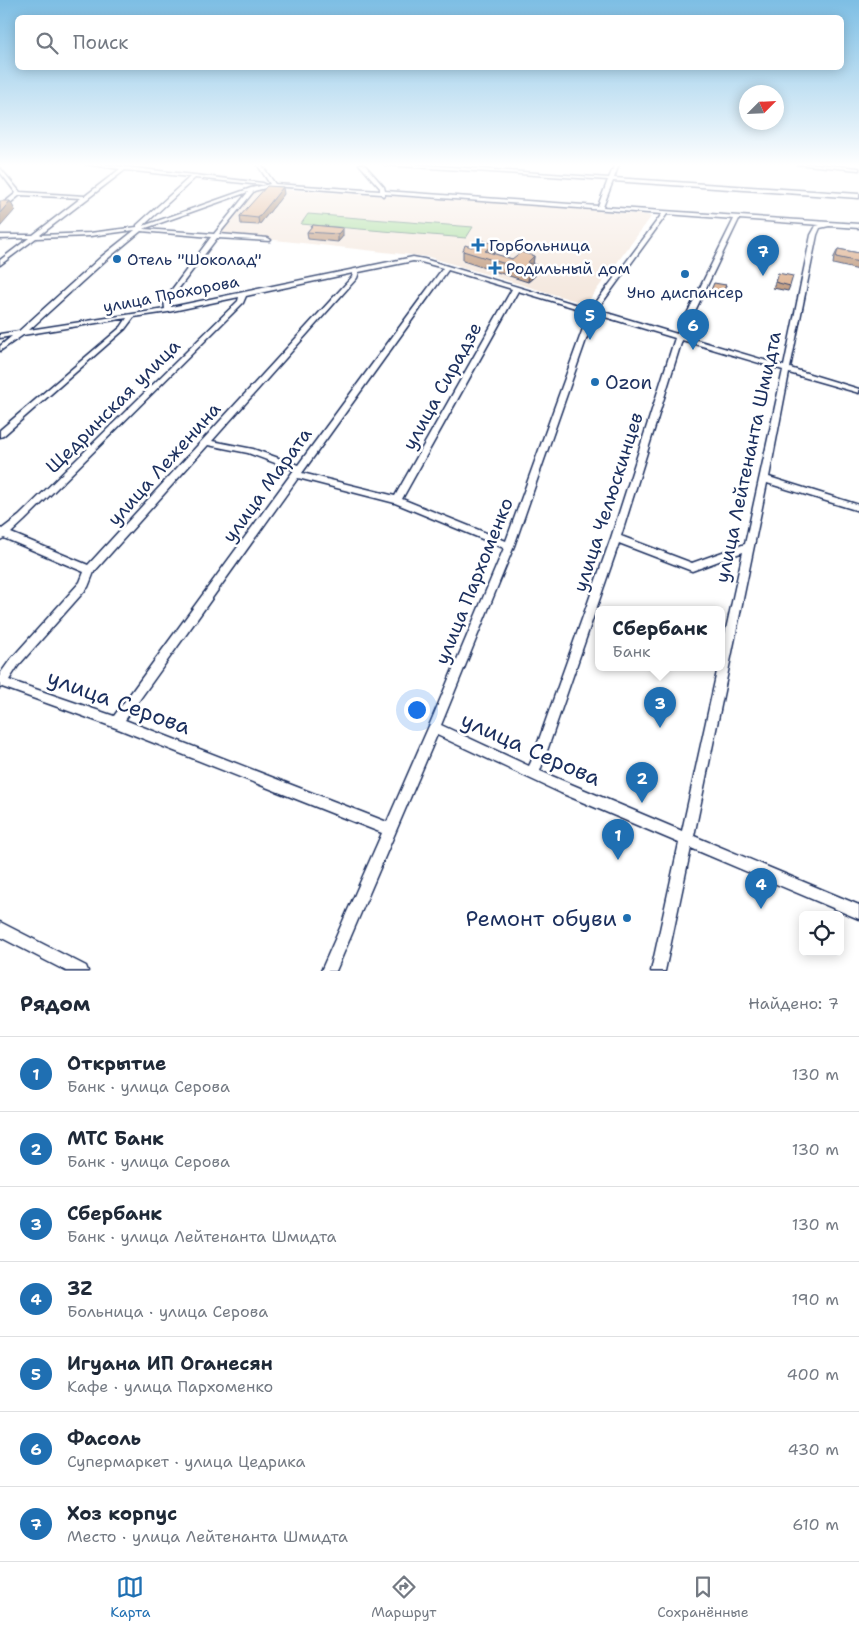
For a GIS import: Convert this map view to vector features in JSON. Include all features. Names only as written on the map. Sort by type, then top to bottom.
[{"type":"street","points":[[0,263],[69,209]]},
{"type":"street","points":[[0,349],[23,332],[159,209]]},
{"type":"street","points":[[0,237],[105,234],[139,229],[196,209]]},
{"type":"street","points":[[168,310],[167,300],[237,209]]},
{"type":"street","points":[[617,209],[859,226]]},
{"type":"street","name":"улица Пархоменко","points":[[328,971],[434,728],[509,546],[593,311],[665,213]]},
{"type":"street","name":"улица Челюскинцев","points":[[531,773],[536,766],[616,538],[679,336],[737,218]]},
{"type":"street","name":"улица Лейтенанта Шмидта","points":[[725,660],[814,235],[818,228],[830,224]]},
{"type":"street","points":[[139,229],[268,240]]},
{"type":"street","points":[[105,234],[120,238],[121,244]]},
{"type":"street","name":"улица Прохорова","points":[[0,336],[168,310],[404,261],[422,260],[859,391]]},
{"type":"street","name":"улица Марата","points":[[116,722],[446,268]]},
{"type":"street","name":"улица Леженина","points":[[0,682],[14,663],[84,584],[90,570],[355,277],[356,271]]},
{"type":"street","name":"улица Сирадзе","points":[[397,500],[516,288]]},
{"type":"street","name":"Щедринская улица","points":[[1,534],[22,518],[228,315],[241,302],[243,294]]},
{"type":"street","points":[[0,434],[123,328],[132,316]]},
{"type":"street","points":[[40,317],[37,324],[39,326],[55,328]]},
{"type":"street","points":[[206,442],[250,451],[297,471],[397,500],[509,546]]},
{"type":"street","points":[[764,479],[859,508]]},
{"type":"street","points":[[1,534],[90,570]]},
{"type":"street","points":[[616,538],[692,567],[750,546]]},
{"type":"street","name":"улица Лейтенанта Шмидта","points":[[658,971],[723,671]]},
{"type":"street","name":"улица Серова","points":[[0,682],[116,722],[389,829]]},
{"type":"street","name":"улица Серова","points":[[434,728],[531,773],[859,912]]},
{"type":"street","points":[[0,929],[81,971]]},
{"type":"shaded area","name":"Горбольница","points":[[241,209],[576,209],[647,215],[651,217],[586,304],[429,257],[221,234]]},
{"type":"green space","points":[[308,214],[473,227],[466,238],[301,224]]},
{"type":"building","points":[[246,209],[265,209],[258,218],[240,216]]},
{"type":"building","points":[[313,225],[343,228],[338,234],[307,232]]},
{"type":"building","points":[[481,240],[494,244],[485,251],[512,259],[521,252],[534,256],[527,263],[536,265],[529,271],[463,251],[465,245],[472,247]]},
{"type":"building","points":[[838,249],[859,253],[859,262],[836,257]]},
{"type":"building","points":[[778,273],[793,276],[790,286],[775,282]]},
{"type":"building","points":[[714,283],[726,285],[723,293],[711,290]]},
{"type":"place","name":"Горбольница","points":[[478,245]]},
{"type":"place","name":"Отель \"Шоколад\"","points":[[117,259]]},
{"type":"place","name":"Родильный дом","points":[[495,268]]},
{"type":"place","name":"Уно диспансер","points":[[685,274]]},
{"type":"place","name":"Хоз корпус","points":[[763,276]]},
{"type":"place","name":"Игуана ИП Оганесян","points":[[590,340]]},
{"type":"place","name":"Фасоль","points":[[693,350]]},
{"type":"place","name":"Ozon","points":[[595,382]]},
{"type":"place","name":"Сбербанк","points":[[660,728]]},
{"type":"place","name":"МТС Банк","points":[[642,803]]},
{"type":"place","name":"Открытие","points":[[618,860]]},
{"type":"place","name":"3Z","points":[[761,909]]},
{"type":"place","name":"Ремонт обуви","points":[[627,918]]}]
